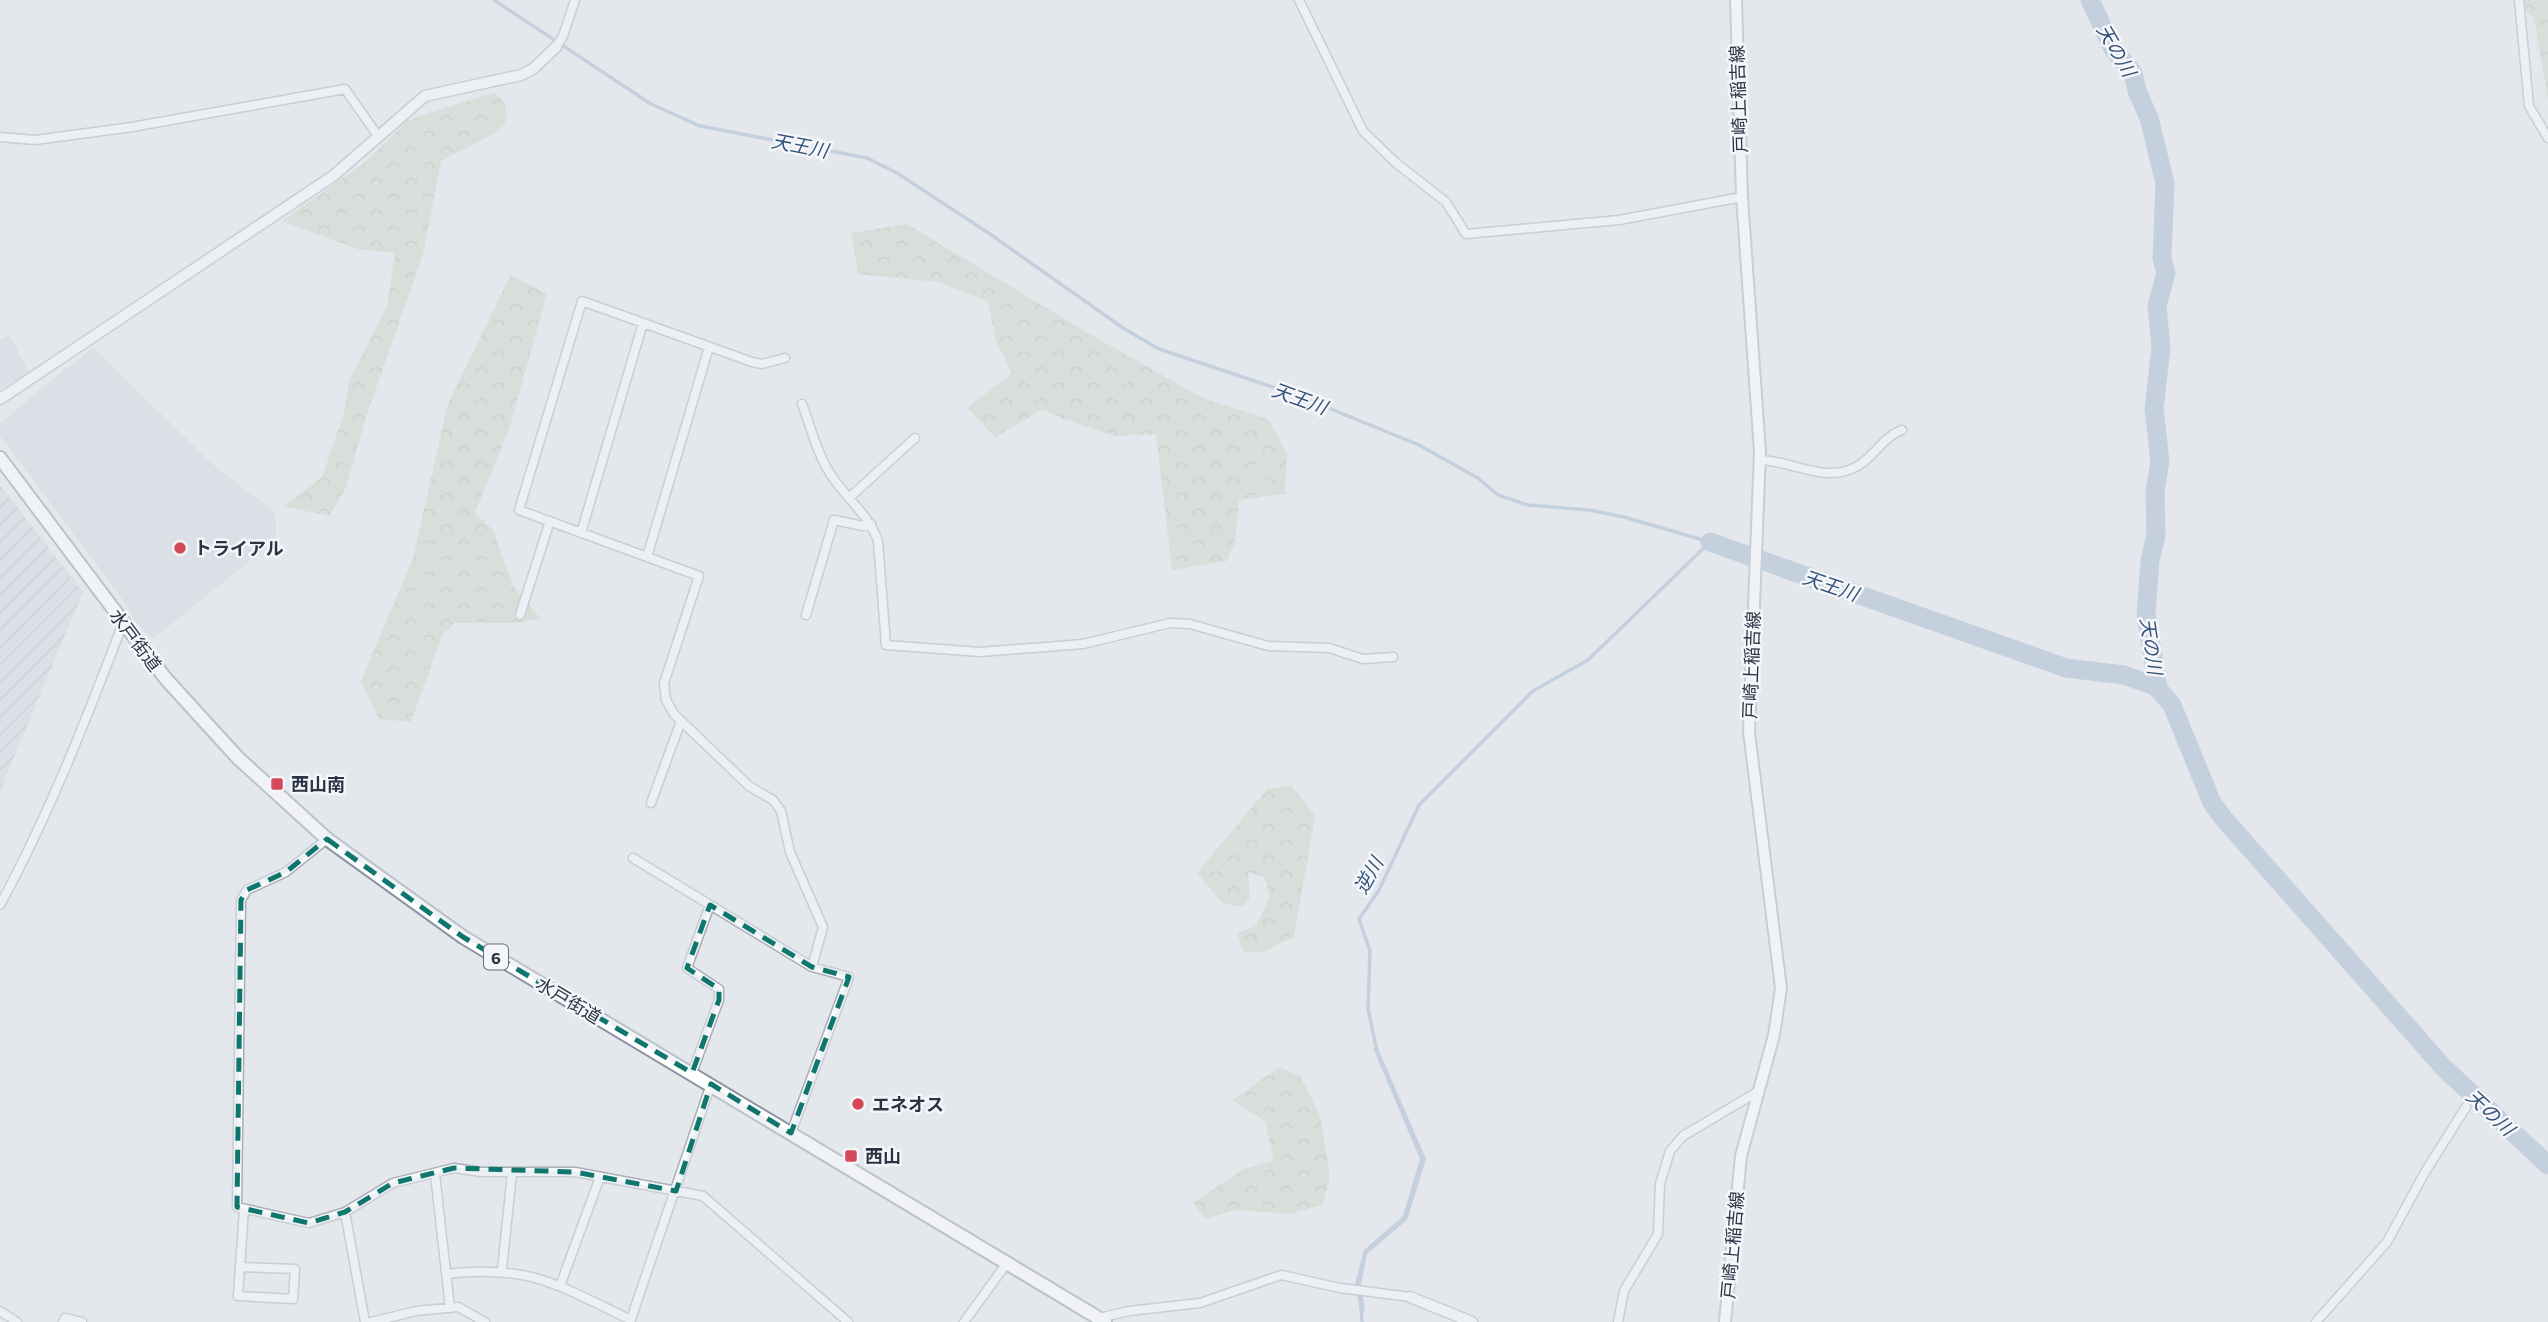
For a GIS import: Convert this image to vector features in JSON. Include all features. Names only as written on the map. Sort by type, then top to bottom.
[{"type":"highway","name":"水戸街道","points":[[0,458],[166,679],[237,758],[327,839],[463,937],[1102,1320]]},
{"type":"main road","name":"戸崎上稲吉線","points":[[1725,1322],[1737,1181],[1744,1140],[1774,1035],[1781,988],[1749,738],[1759,460],[1742,197],[1736,0]]},
{"type":"street","points":[[0,399],[333,176],[425,96],[521,75],[533,69],[556,47],[563,36],[575,0]]},
{"type":"street","points":[[1299,0],[1363,131],[1396,163],[1446,202],[1466,234],[1619,220],[1742,197]]},
{"type":"street","points":[[2519,0],[2529,106],[2548,138]]},
{"type":"street","points":[[0,137],[35,140],[345,89],[378,136]]},
{"type":"street","points":[[785,358],[762,365],[582,301],[519,510],[699,576],[664,683],[666,700],[681,721],[749,786],[773,800],[781,811],[790,852],[823,927],[812,967]]},
{"type":"street","points":[[581,533],[643,323]]},
{"type":"street","points":[[648,557],[709,347]]},
{"type":"street","points":[[802,404],[822,459],[871,524],[881,563],[886,645],[980,652],[1083,644],[1170,623],[1190,624],[1268,646],[1329,648],[1363,659],[1393,657]]},
{"type":"street","points":[[1759,460],[1840,473],[1856,467],[1892,433],[1902,430]]},
{"type":"street","points":[[849,498],[915,438]]},
{"type":"street","points":[[806,615],[834,520],[863,526],[871,524]]},
{"type":"street","points":[[520,615],[550,521]]},
{"type":"street","points":[[0,905],[31,848],[70,761],[122,623]]},
{"type":"street","points":[[650,803],[681,721]]},
{"type":"street","points":[[327,839],[286,872],[247,890],[241,900],[237,1207],[309,1223],[345,1212],[393,1183],[454,1168],[512,1172],[555,1171],[703,1196],[848,1322]]},
{"type":"street","points":[[633,858],[812,967],[849,977],[791,1133]]},
{"type":"street","points":[[692,1073],[719,1000],[719,989],[687,968],[710,905]]},
{"type":"street","points":[[446,1274],[502,1269],[523,1273],[560,1286],[630,1321],[711,1084]]},
{"type":"street","points":[[1618,1322],[1624,1290],[1658,1234],[1660,1184],[1670,1151],[1683,1136],[1757,1092]]},
{"type":"street","points":[[2316,1322],[2387,1242],[2466,1107]]},
{"type":"street","points":[[502,1269],[512,1172]]},
{"type":"street","points":[[435,1174],[450,1308]]},
{"type":"street","points":[[560,1286],[600,1177]]},
{"type":"street","points":[[240,1267],[295,1269],[293,1299],[238,1296],[240,1267],[244,1209]]},
{"type":"street","points":[[345,1212],[365,1322]]},
{"type":"street","points":[[964,1322],[1007,1263]]},
{"type":"street","points":[[1102,1320],[1129,1311],[1199,1303],[1281,1275],[1362,1291],[1410,1297],[1472,1322]]},
{"type":"street","points":[[371,1322],[463,1308],[485,1322]]},
{"type":"street","points":[[0,1311],[17,1322]]},
{"type":"street","points":[[63,1322],[65,1318],[82,1322]]},
{"type":"highlighted area","points":[[327,839],[463,937],[692,1073],[719,1000],[719,989],[687,968],[710,905],[812,967],[849,977],[791,1133],[711,1084],[676,1191],[575,1172],[454,1168],[393,1183],[345,1212],[309,1223],[237,1207],[241,900],[247,890],[286,872]]},
{"type":"shaded area","points":[[10,335],[29,373],[0,389],[0,340]]},
{"type":"shaded area","points":[[93,347],[211,463],[273,511],[276,518],[276,540],[153,639],[134,620],[126,604],[0,436],[0,423]]},
{"type":"shaded area","points":[[0,485],[83,592],[0,791]]},
{"type":"green space","points":[[2515,0],[2548,0],[2548,100],[2534,18]]},
{"type":"green space","points":[[492,93],[501,98],[507,116],[500,129],[441,161],[423,254],[365,420],[346,488],[329,516],[283,506],[322,477],[344,413],[349,380],[387,307],[395,253],[357,249],[282,221],[364,163],[408,120]]},
{"type":"green space","points":[[907,224],[1086,332],[1203,398],[1268,419],[1287,454],[1285,494],[1239,500],[1235,542],[1227,561],[1172,570],[1156,434],[1115,436],[1063,419],[1043,409],[995,437],[967,408],[1012,373],[996,341],[988,301],[938,282],[858,274],[851,233]]},
{"type":"green space","points":[[511,275],[547,294],[509,429],[475,513],[493,530],[513,586],[541,619],[518,623],[454,623],[442,636],[411,722],[379,719],[361,681],[413,558],[448,403]]},
{"type":"green space","points":[[1291,785],[1315,816],[1294,937],[1263,952],[1243,952],[1237,933],[1256,926],[1270,897],[1264,877],[1248,872],[1250,897],[1243,907],[1222,903],[1197,873],[1267,789]]},
{"type":"green space","points":[[1280,1067],[1301,1077],[1321,1118],[1330,1178],[1322,1205],[1289,1214],[1235,1210],[1205,1219],[1193,1203],[1243,1169],[1274,1161],[1265,1121],[1232,1100]]},
{"type":"water","points":[[1377,1046],[1426,1159],[1407,1220],[1367,1254],[1361,1285],[1365,1311],[1360,1312],[1355,1284],[1364,1250],[1403,1216],[1420,1159],[1373,1048]]},
{"type":"waterway","name":"天王川","points":[[494,0],[651,104],[700,126],[867,158],[897,173],[990,234],[1123,328],[1159,349],[1299,396],[1419,445],[1478,478],[1498,495],[1528,505],[1589,510],[1624,517],[1710,542],[1588,660],[1533,691],[1419,805],[1379,890],[1359,919],[1370,951],[1368,1009],[1377,1051]]},
{"type":"waterway","name":"天の川","points":[[2090,0],[2113,49],[2133,73],[2137,91],[2149,118],[2165,183],[2162,258],[2166,273],[2157,306],[2161,348],[2154,409],[2160,461],[2155,491],[2156,535],[2150,561],[2146,614],[2158,689],[2172,705],[2212,803],[2224,819],[2444,1068],[2548,1165]]},
{"type":"waterway","name":"天王川","points":[[1710,542],[2066,668],[2124,675],[2158,687]]},
{"type":"waterway","name":"逆川","points":[[1361,1307],[1362,1322]]},
{"type":"place","name":"トライアル","points":[[180,548]]},
{"type":"place","name":"西山南","points":[[277,784]]},
{"type":"place","name":"エネオス","points":[[858,1104]]},
{"type":"place","name":"西山","points":[[851,1156]]}]
